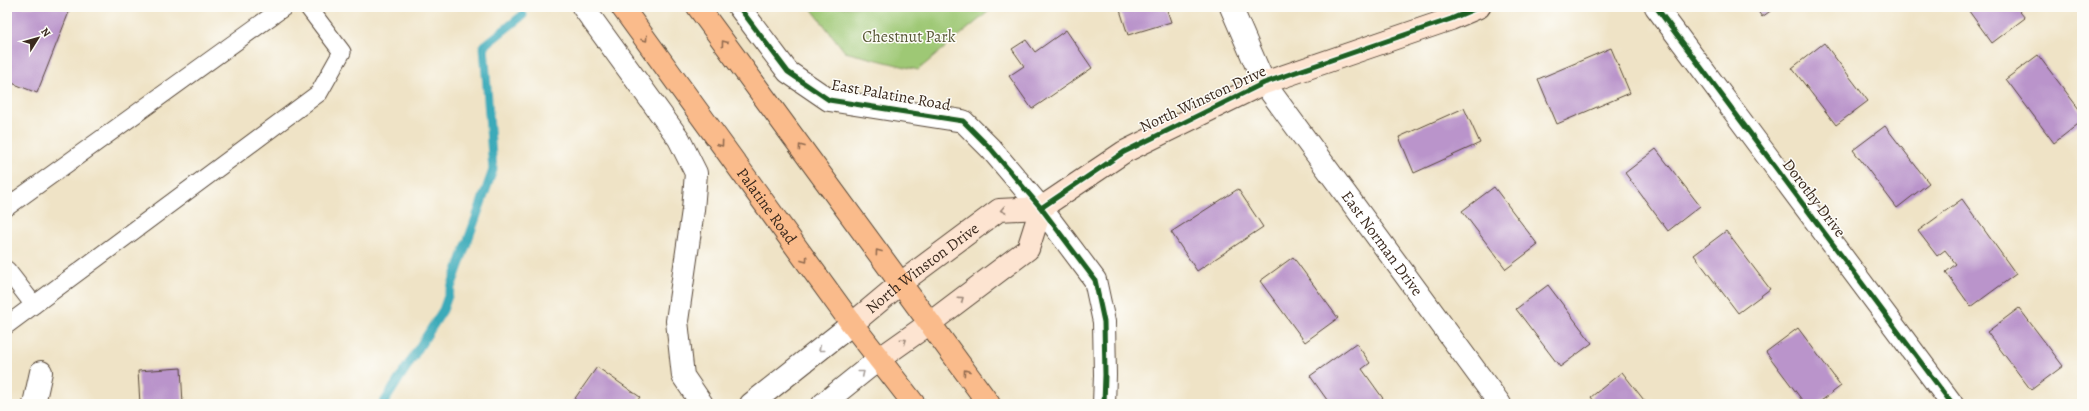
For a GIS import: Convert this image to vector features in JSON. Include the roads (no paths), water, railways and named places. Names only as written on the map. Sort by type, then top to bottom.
[{"type":"main road","name":"Palatine Road","points":[[622,7],[852,324],[914,404]]},
{"type":"main road","points":[[698,7],[989,404]]},
{"type":"street","points":[[583,7],[679,139],[696,173],[693,210],[677,321],[683,376],[702,404]]},
{"type":"street","name":"East Palatine Road","points":[[739,7],[788,72],[829,100],[963,121],[991,149],[1041,208],[1095,280],[1104,322],[1106,374],[1104,404]]},
{"type":"street","name":"East Norman Drive","points":[[1231,7],[1264,83],[1500,404]]},
{"type":"street","name":"North Winston Drive","points":[[852,324],[901,283],[999,210],[1041,208],[1124,152],[1264,83],[1479,7]]},
{"type":"street","name":"Dorothy Drive","points":[[1656,7],[1952,404]]},
{"type":"street","points":[[822,404],[879,359],[930,323],[1028,249],[1041,208]]},
{"type":"street","points":[[751,404],[852,324]]},
{"type":"street","points":[[34,404],[41,372]]},
{"type":"lane","points":[[7,207],[284,7]]},
{"type":"lane","points":[[7,325],[319,93],[342,52],[308,7]]},
{"type":"lane","points":[[7,270],[34,305]]},
{"type":"waterway","points":[[383,404],[443,310],[493,170],[484,46],[523,15]]},
{"type":"park label","name":"Chestnut Park","points":[[909,37]]}]
